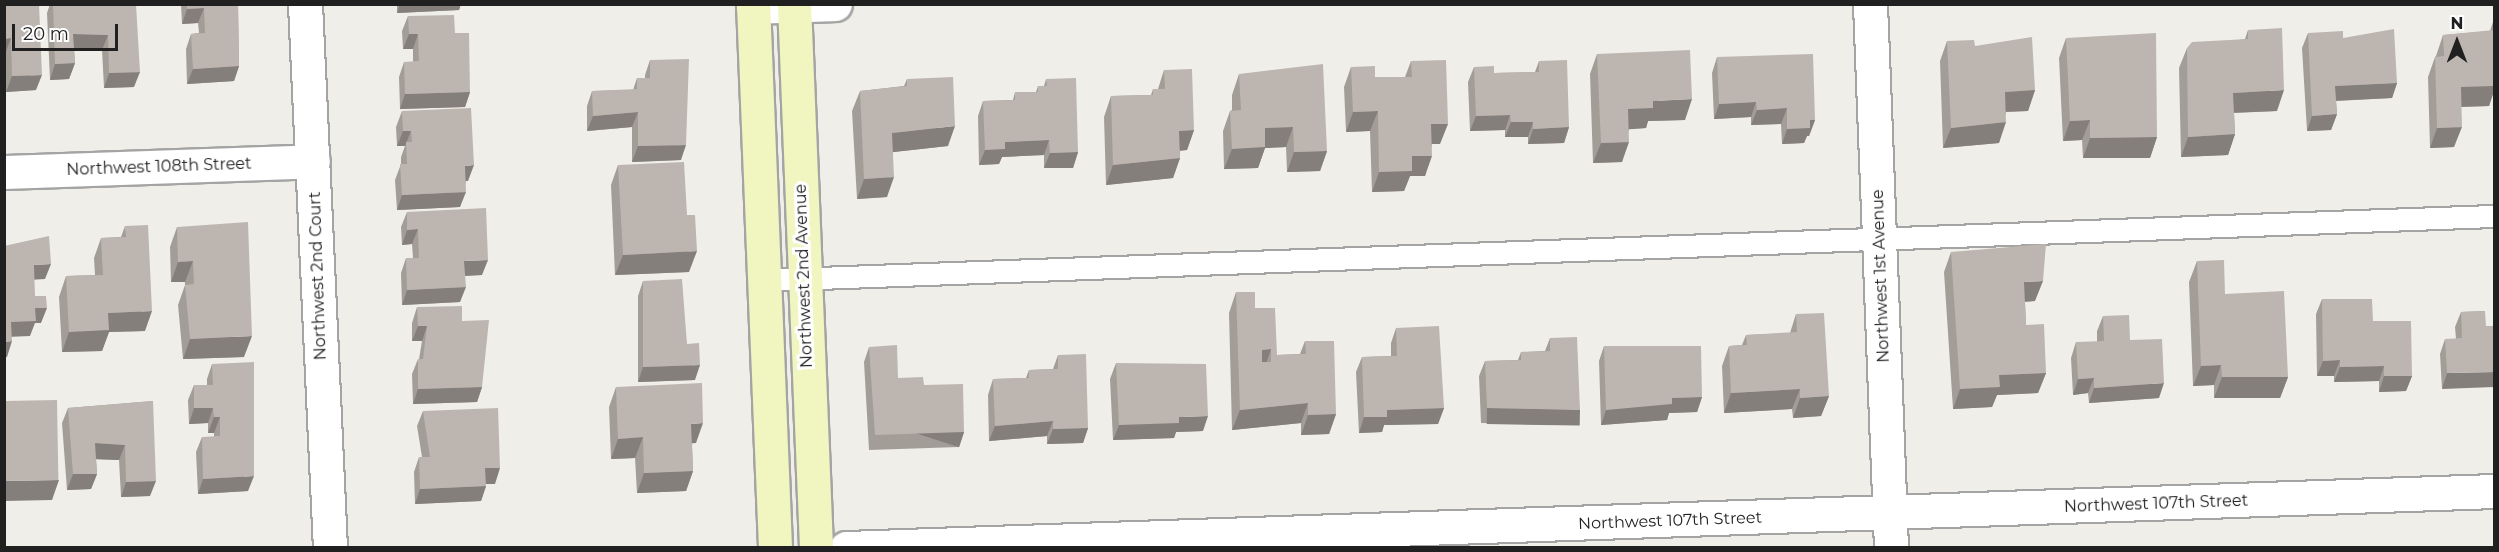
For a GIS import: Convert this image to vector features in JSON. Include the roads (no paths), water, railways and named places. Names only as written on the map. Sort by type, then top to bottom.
[{"type":"street","name":"Northwest 2nd Court","points":[[305,4],[330,548]]},
{"type":"street","points":[[775,548],[753,6],[835,4]]},
{"type":"street","name":"Northwest 1st Avenue","points":[[1870,4],[1891,548]]},
{"type":"street","name":"Northwest 2nd Avenue","points":[[794,5],[803,278],[816,548]]},
{"type":"street","name":"Northwest 108th Street","points":[[4,172],[313,161]]},
{"type":"street","name":"Northwest 107th Street","points":[[846,548],[1890,514],[2494,491]]},
{"type":"lane","points":[[764,280],[2494,216]]}]
